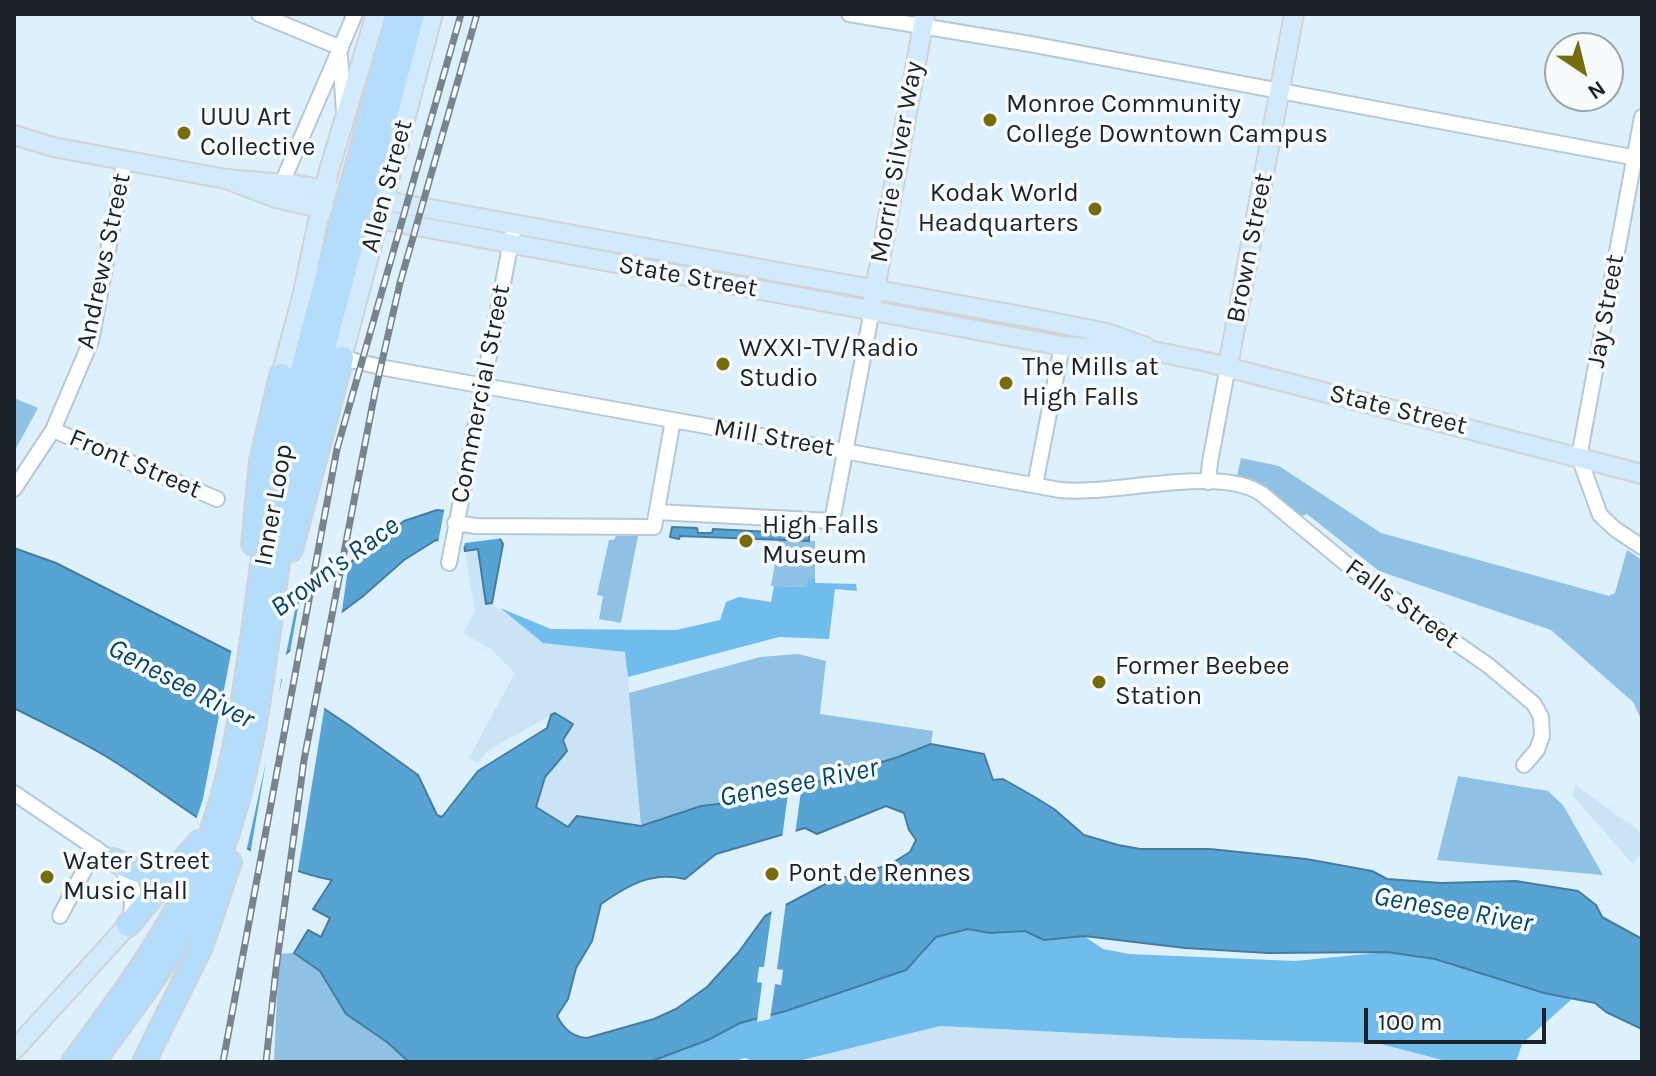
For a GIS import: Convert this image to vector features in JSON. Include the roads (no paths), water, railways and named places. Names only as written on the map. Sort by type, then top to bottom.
[{"type":"highway","name":"Inner Loop","points":[[73,1062],[169,925],[243,800],[262,623],[267,528],[280,463],[363,170],[397,14]]},
{"type":"highway","name":"Inner Loop","points":[[363,170],[413,14]]},
{"type":"highway","points":[[262,623],[300,522],[342,358]]},
{"type":"highway","points":[[262,623],[255,508],[263,449],[281,375]]},
{"type":"highway","name":"Inner Loop","points":[[93,1062],[172,950],[204,892],[220,837],[224,786],[262,623]]},
{"type":"highway","points":[[105,854],[143,873],[155,875],[168,872],[191,853],[220,837]]},
{"type":"highway","points":[[144,1062],[201,947],[220,837]]},
{"type":"highway","points":[[128,925],[191,853]]},
{"type":"main road","points":[[281,375],[302,297],[322,199],[376,14]]},
{"type":"main road","name":"Allen Street","points":[[342,358],[433,14]]},
{"type":"main road","name":"Brown Street","points":[[1228,366],[1294,14]]},
{"type":"main road","name":"Morrie Silver Way","points":[[872,310],[924,20]]},
{"type":"main road","name":"State Street","points":[[14,135],[53,147],[226,179],[282,183],[322,199]]},
{"type":"main road","name":"State Street","points":[[226,179],[276,198],[322,199],[381,210],[514,226],[875,288],[1092,329],[1153,351]]},
{"type":"main road","name":"State Street","points":[[381,210],[511,245],[1062,346],[1153,351],[1228,366],[1642,474]]},
{"type":"main road","points":[[14,1050],[128,925]]},
{"type":"street","points":[[259,14],[341,48]]},
{"type":"street","points":[[282,183],[355,14]]},
{"type":"street","points":[[849,14],[924,20],[1279,92],[1638,158]]},
{"type":"street","points":[[341,48],[343,123]]},
{"type":"street","name":"Jay Street","points":[[1579,457],[1638,158],[1642,117]]},
{"type":"street","name":"Andrews Street","points":[[14,489],[53,430],[96,324],[125,160]]},
{"type":"street","name":"Commercial Street","points":[[449,563],[514,226]]},
{"type":"street","points":[[455,523],[500,526],[656,520],[832,521],[872,310]]},
{"type":"street","points":[[1035,485],[1062,346]]},
{"type":"street","name":"Mill Street","points":[[342,358],[1035,485],[1073,490],[1208,482]]},
{"type":"street","name":"Brown Street","points":[[1208,482],[1228,366]]},
{"type":"street","points":[[656,520],[673,420]]},
{"type":"street","name":"Front Street","points":[[53,430],[217,499]]},
{"type":"street","points":[[1579,457],[1600,515],[1642,547]]},
{"type":"street","name":"Falls Street","points":[[1208,482],[1237,484],[1257,491],[1367,581],[1489,666],[1530,700],[1540,712],[1543,728],[1537,750],[1524,765]]},
{"type":"street","points":[[14,793],[105,854],[128,876],[133,889],[133,910],[128,925]]},
{"type":"street","points":[[60,916],[105,854]]},
{"type":"water","name":"Genesee River","points":[[437,510],[487,516],[503,544],[492,603],[486,604],[478,549],[465,551],[464,544],[436,540],[404,560],[362,597],[265,669],[418,775],[437,815],[442,817],[478,771],[547,728],[551,715],[555,713],[573,724],[563,740],[567,751],[545,777],[536,807],[568,827],[577,816],[641,826],[701,806],[761,799],[931,744],[984,754],[993,780],[1003,779],[1033,796],[1054,809],[1084,835],[1118,845],[1140,849],[1210,849],[1306,859],[1372,871],[1387,879],[1441,883],[1516,881],[1578,891],[1596,905],[1602,917],[1642,939],[1642,1029],[1606,1012],[1595,1003],[1544,993],[1435,959],[1387,952],[1268,953],[1185,948],[1084,936],[1044,940],[1025,931],[990,933],[968,929],[936,937],[906,970],[786,1011],[740,1023],[708,1040],[649,1062],[409,1062],[387,1042],[346,1014],[320,971],[294,953],[308,930],[321,937],[330,918],[313,909],[332,880],[301,872],[242,846],[107,757],[14,708],[14,548],[56,563],[233,653],[404,521]],"holes":[[[886,806],[904,813],[916,840],[910,852],[889,865],[831,881],[765,916],[738,953],[707,987],[676,1009],[654,1019],[587,1038],[573,1034],[557,1016],[568,999],[576,968],[592,941],[601,904],[621,891],[651,878],[685,879],[716,854],[805,828],[817,834]]]},
{"type":"water","points":[[672,527],[697,528],[698,533],[712,533],[713,529],[809,534],[809,541],[680,536],[679,539],[670,537]]},
{"type":"railway","points":[[223,1062],[337,449],[461,14]]},
{"type":"railway","points":[[266,1062],[304,760],[375,392],[400,283],[477,14]]},
{"type":"place","name":"Monroe Community College Downtown Campus","points":[[990,120]]},
{"type":"place","name":"UUU Art Collective","points":[[184,133]]},
{"type":"place","name":"Kodak World Headquarters","points":[[1095,209]]},
{"type":"place","name":"WXXI-TV/Radio Studio","points":[[723,364]]},
{"type":"place","name":"The Mills at High Falls","points":[[1006,383]]},
{"type":"place","name":"High Falls Museum","points":[[746,541]]},
{"type":"place","name":"Former Beebee Station","points":[[1099,682]]},
{"type":"place","name":"Pont de Rennes","points":[[772,874]]},
{"type":"place","name":"Water Street Music Hall","points":[[47,877]]},
{"type":"water label","name":"Brown's Race","points":[[335,567]]}]
